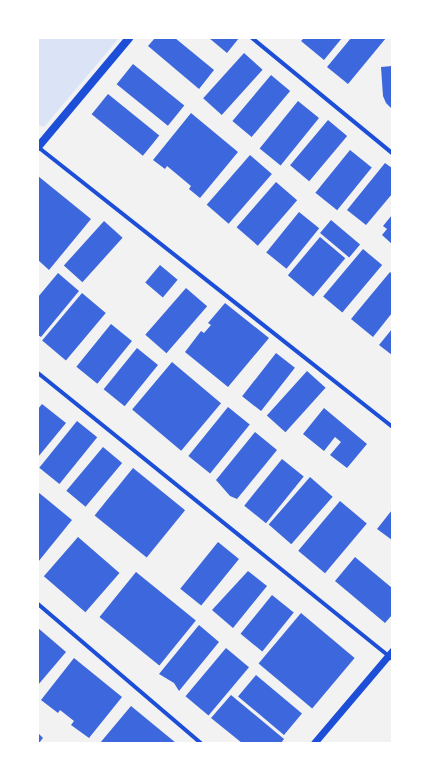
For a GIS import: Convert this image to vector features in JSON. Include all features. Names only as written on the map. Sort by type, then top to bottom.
[{"type":"main road","points":[[38,147],[129,38]]},
{"type":"street","points":[[252,38],[392,154]]},
{"type":"street","points":[[38,147],[392,427]]},
{"type":"street","points":[[38,373],[391,655],[314,743]]},
{"type":"street","points":[[38,604],[201,743]]},
{"type":"shaded area","points":[[38,38],[119,38],[44,127],[38,125]]},
{"type":"building","points":[[155,38],[175,38],[214,70],[199,89],[148,46]]},
{"type":"building","points":[[209,38],[239,38],[227,53]]},
{"type":"building","points":[[304,38],[342,38],[324,60],[301,41]]},
{"type":"building","points":[[351,38],[386,38],[348,84],[327,67]]},
{"type":"building","points":[[244,53],[263,70],[222,115],[203,98]]},
{"type":"building","points":[[133,64],[184,106],[168,126],[117,84]]},
{"type":"building","points":[[392,66],[392,109],[386,103],[383,96],[381,67]]},
{"type":"building","points":[[271,75],[290,91],[252,137],[232,121]]},
{"type":"building","points":[[108,94],[159,136],[143,156],[92,114]]},
{"type":"building","points":[[298,101],[319,118],[281,165],[260,148]]},
{"type":"building","points":[[191,113],[238,152],[200,198],[189,189],[191,186],[167,166],[165,169],[153,160]]},
{"type":"building","points":[[328,120],[347,136],[309,181],[290,165]]},
{"type":"building","points":[[350,150],[372,168],[337,210],[315,193]]},
{"type":"building","points":[[250,155],[272,174],[229,224],[207,205]]},
{"type":"building","points":[[385,163],[392,168],[392,194],[366,225],[347,210]]},
{"type":"building","points":[[38,176],[91,219],[49,270],[38,260]]},
{"type":"building","points":[[276,182],[297,200],[258,246],[237,227]]},
{"type":"building","points":[[299,212],[319,228],[286,269],[266,252]]},
{"type":"building","points":[[392,215],[392,244],[382,235],[387,229],[383,226]]},
{"type":"building","points":[[331,220],[360,244],[349,257],[320,233]]},
{"type":"building","points":[[104,221],[123,238],[82,282],[64,266]]},
{"type":"building","points":[[320,237],[345,258],[313,297],[288,275]]},
{"type":"building","points":[[363,249],[382,265],[342,313],[323,296]]},
{"type":"building","points":[[160,265],[178,280],[163,297],[145,283]]},
{"type":"building","points":[[390,272],[392,274],[392,313],[373,337],[351,319]]},
{"type":"building","points":[[58,273],[79,291],[41,337],[38,335],[38,297]]},
{"type":"building","points":[[186,288],[207,306],[166,353],[145,335]]},
{"type":"building","points":[[82,293],[106,313],[66,360],[42,340]]},
{"type":"building","points":[[225,303],[269,338],[228,387],[185,352],[201,331],[204,333],[211,325],[208,323]]},
{"type":"building","points":[[111,324],[132,341],[97,384],[76,367]]},
{"type":"building","points":[[392,329],[392,355],[379,345]]},
{"type":"building","points":[[137,348],[158,365],[125,406],[104,389]]},
{"type":"building","points":[[276,353],[295,368],[261,411],[242,396]]},
{"type":"building","points":[[172,362],[221,403],[181,451],[132,409]]},
{"type":"building","points":[[307,371],[326,388],[285,432],[267,416]]},
{"type":"building","points":[[42,404],[66,423],[38,457],[38,409]]},
{"type":"building","points":[[228,407],[250,425],[210,474],[188,456]]},
{"type":"building","points":[[324,408],[367,444],[347,468],[330,455],[341,442],[335,437],[324,451],[303,434]]},
{"type":"building","points":[[77,421],[97,437],[59,484],[39,468]]},
{"type":"building","points":[[255,432],[277,450],[237,499],[230,496],[216,480]]},
{"type":"building","points":[[103,447],[122,463],[86,507],[66,491]]},
{"type":"building","points":[[282,459],[304,477],[266,523],[244,506]]},
{"type":"building","points":[[133,468],[185,510],[147,558],[95,515]]},
{"type":"building","points":[[310,477],[333,497],[291,544],[269,525]]},
{"type":"building","points":[[38,492],[72,520],[38,562]]},
{"type":"building","points":[[340,501],[367,523],[325,573],[298,551]]},
{"type":"building","points":[[392,510],[392,540],[377,529]]},
{"type":"building","points":[[78,537],[120,573],[85,612],[44,576]]},
{"type":"building","points":[[218,542],[239,559],[201,606],[180,589]]},
{"type":"building","points":[[355,557],[392,588],[392,615],[385,623],[335,581]]},
{"type":"building","points":[[248,571],[267,586],[233,628],[212,610]]},
{"type":"building","points":[[136,572],[196,620],[159,666],[99,617]]},
{"type":"building","points":[[272,595],[294,613],[262,651],[241,634]]},
{"type":"building","points":[[301,613],[355,658],[312,709],[259,664]]},
{"type":"building","points":[[199,625],[219,642],[179,691],[174,683],[159,674]]},
{"type":"building","points":[[38,628],[66,652],[38,685]]},
{"type":"building","points":[[226,648],[249,667],[208,716],[186,696]]},
{"type":"building","points":[[74,658],[122,697],[89,738],[71,725],[74,721],[60,710],[58,713],[41,700]]},
{"type":"building","points":[[256,675],[302,714],[284,735],[238,696]]},
{"type":"building","points":[[231,695],[284,739],[281,743],[242,743],[211,718]]},
{"type":"building","points":[[131,706],[176,743],[100,743]]},
{"type":"building","points":[[38,733],[43,738],[39,743],[38,743]]}]
